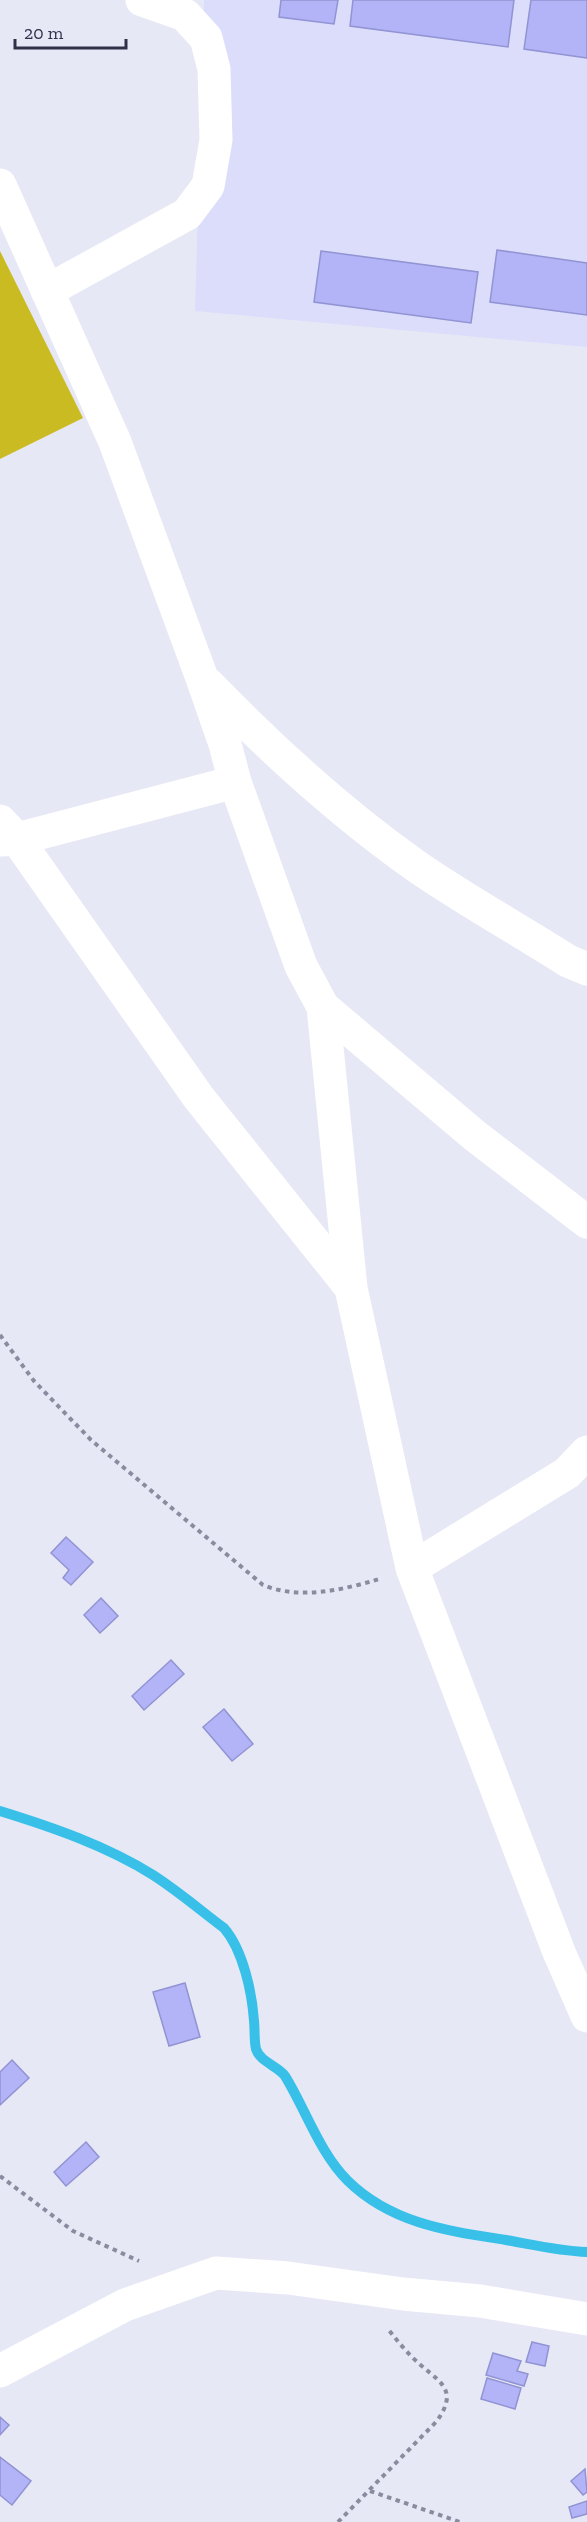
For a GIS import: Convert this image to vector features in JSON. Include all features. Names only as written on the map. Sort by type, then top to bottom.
[{"type":"street","points":[[47,291],[187,214],[208,186],[215,128],[214,69],[206,38],[185,15],[142,0]]},
{"type":"street","points":[[0,185],[115,442],[202,678],[225,744],[235,782],[301,966],[323,1007],[474,1135],[587,1222]]},
{"type":"street","points":[[202,678],[260,738],[309,781],[416,866],[568,961],[587,969]]},
{"type":"street","points":[[235,782],[6,834],[199,1098],[351,1288]]},
{"type":"street","points":[[323,1007],[351,1288],[412,1568],[555,1941],[587,2016]]},
{"type":"street","points":[[412,1568],[567,1473],[587,1452]]},
{"type":"street","points":[[0,2371],[125,2305],[216,2273],[288,2277],[352,2287],[480,2301],[587,2319]]},
{"type":"path","points":[[0,1335],[34,1381],[91,1440],[263,1585],[279,1592],[311,1592],[355,1586],[412,1568]]},
{"type":"path","points":[[0,2176],[73,2231],[133,2260],[145,2262]]},
{"type":"path","points":[[338,2522],[436,2422],[448,2402],[446,2388],[413,2358],[352,2287]]},
{"type":"path","points":[[369,2491],[460,2522]]},
{"type":"shaded area","points":[[204,0],[587,0],[587,347],[195,311]]},
{"type":"shaded area","points":[[0,251],[83,418],[0,459]]},
{"type":"building","points":[[281,0],[338,0],[334,24],[279,17]]},
{"type":"building","points":[[353,0],[514,0],[508,47],[350,26]]},
{"type":"building","points":[[531,0],[587,0],[587,58],[524,49]]},
{"type":"building","points":[[497,250],[587,263],[587,315],[490,302]]},
{"type":"building","points":[[321,251],[478,272],[471,323],[314,302]]},
{"type":"building","points":[[66,1537],[93,1562],[71,1585],[63,1578],[69,1570],[51,1553]]},
{"type":"building","points":[[101,1598],[118,1616],[100,1633],[84,1615]]},
{"type":"building","points":[[171,1660],[184,1674],[144,1710],[132,1696]]},
{"type":"building","points":[[224,1709],[253,1744],[232,1761],[203,1727]]},
{"type":"building","points":[[185,1983],[200,2037],[169,2046],[153,1992]]},
{"type":"building","points":[[12,2060],[29,2078],[0,2105],[0,2072]]},
{"type":"building","points":[[86,2142],[99,2157],[66,2186],[54,2172]]},
{"type":"building","points":[[532,2342],[549,2346],[545,2366],[526,2362]]},
{"type":"building","points":[[493,2353],[521,2361],[517,2371],[528,2374],[524,2386],[486,2375]]},
{"type":"building","points":[[487,2378],[521,2388],[515,2409],[481,2399]]},
{"type":"building","points":[[0,2417],[9,2425],[0,2435]]},
{"type":"building","points":[[0,2457],[31,2481],[12,2505],[0,2495]]},
{"type":"building","points":[[585,2469],[587,2492],[583,2495],[571,2481]]},
{"type":"building","points":[[587,2501],[587,2514],[572,2518],[569,2507]]},
{"type":"waterway","points":[[0,1811],[79,1838],[117,1855],[153,1875],[224,1928],[231,1937],[245,1972],[251,1997],[255,2046],[258,2053],[285,2076],[329,2157],[348,2181],[365,2196],[402,2216],[443,2229],[546,2248],[587,2252]]}]
